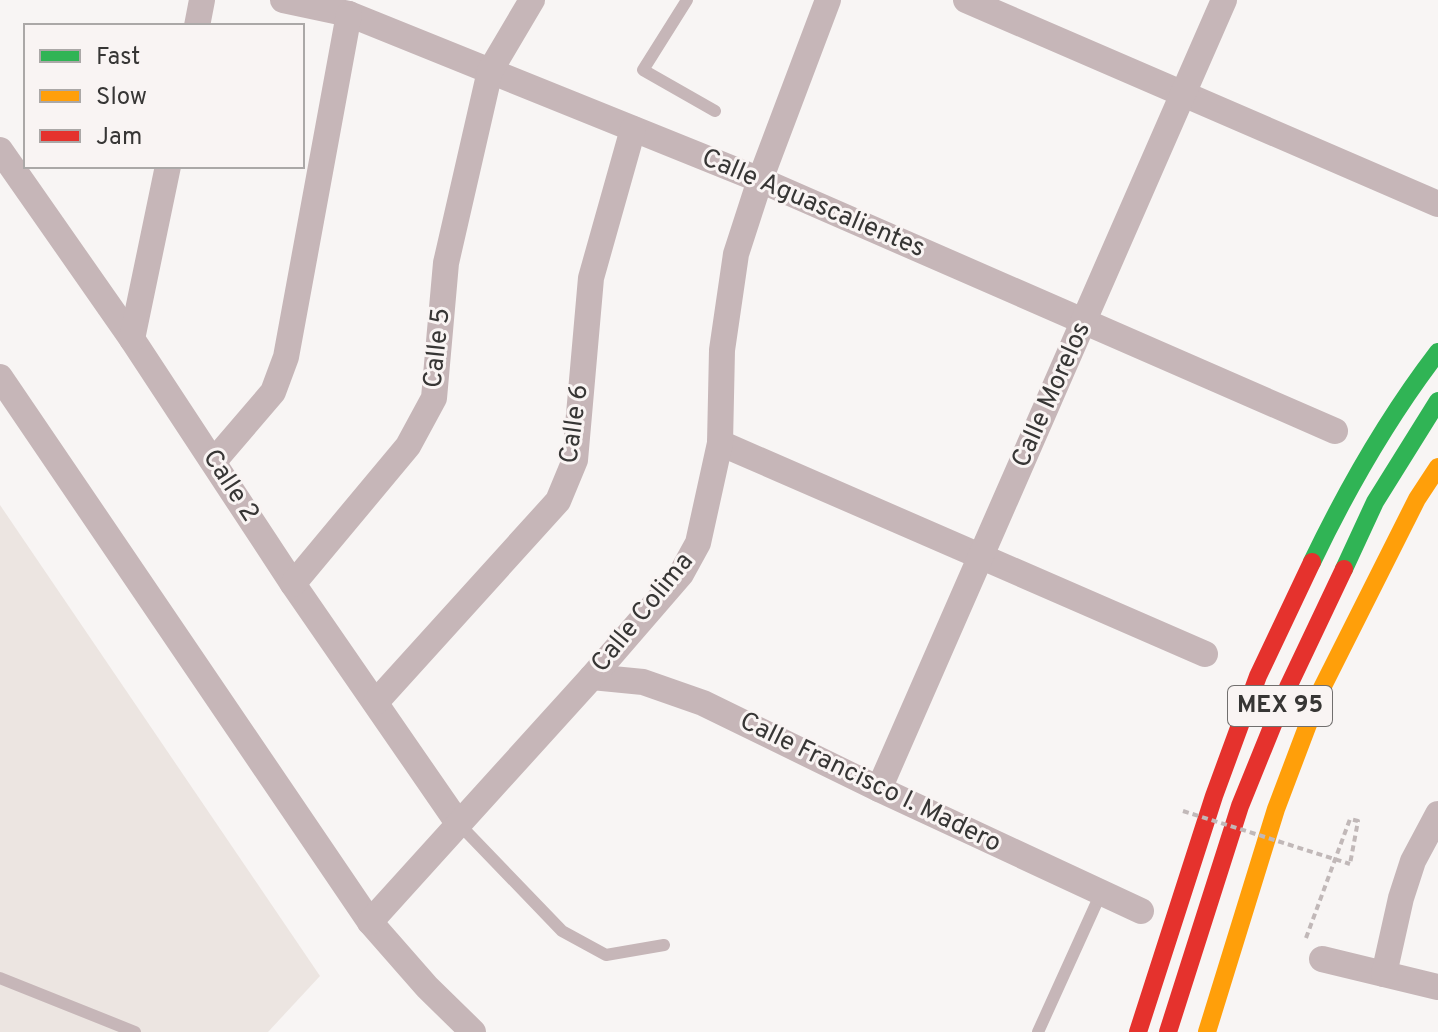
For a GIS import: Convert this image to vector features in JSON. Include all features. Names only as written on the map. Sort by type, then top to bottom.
[{"type":"main road","name":"MEX 95","points":[[1138,1032],[1214,796],[1258,676],[1339,507],[1418,378],[1438,352]]},
{"type":"main road","name":"MEX 95","points":[[1168,1032],[1240,806],[1289,685],[1375,502],[1438,401]]},
{"type":"main road","name":"MEX 95","points":[[1207,1032],[1276,809],[1321,690],[1417,499],[1438,467]]},
{"type":"main road","name":"MEX 95","points":[[1223,1032],[1292,815],[1316,756]]},
{"type":"street","points":[[197,24],[202,0]]},
{"type":"street","name":"Calle Aguascalientes","points":[[283,0],[349,14],[760,180],[1335,431]]},
{"type":"street","name":"Calle 5","points":[[293,584],[408,446],[434,398],[446,263],[490,71],[532,0]]},
{"type":"street","name":"Calle Colima","points":[[370,922],[592,677],[681,574],[698,543],[720,443],[722,350],[734,268],[760,180],[828,0]]},
{"type":"street","points":[[966,0],[1182,96],[1438,204]]},
{"type":"street","name":"Calle Morelos","points":[[879,789],[1224,0]]},
{"type":"street","points":[[214,461],[273,392],[286,357],[349,14]]},
{"type":"street","name":"Calle 6","points":[[376,702],[558,501],[575,460],[591,278],[633,129]]},
{"type":"street","name":"Calle 2","points":[[0,150],[132,339],[293,584],[458,823]]},
{"type":"street","points":[[132,339],[168,168]]},
{"type":"street","points":[[0,377],[370,922],[427,987],[473,1032]]},
{"type":"street","points":[[720,443],[1205,654]]},
{"type":"street","name":"Calle Francisco I. Madero","points":[[592,677],[643,682],[703,703],[1141,911]]},
{"type":"street","points":[[1384,974],[1401,898],[1413,861],[1438,814]]},
{"type":"street","points":[[1322,959],[1438,987]]},
{"type":"lane","points":[[687,0],[643,70],[715,111]]},
{"type":"lane","points":[[458,823],[562,931],[606,955],[664,945]]},
{"type":"lane","points":[[1038,1032],[1101,893]]},
{"type":"lane","points":[[0,978],[109,1027],[135,1032]]},
{"type":"path","points":[[1183,811],[1350,864],[1358,821],[1350,819],[1301,953],[1322,959]]},
{"type":"shaded area","points":[[0,505],[320,976],[268,1032],[0,1032]]},
{"type":"traffic: fast","points":[[1312,562],[1370,454],[1438,352]]},
{"type":"traffic: fast","points":[[1344,569],[1375,502],[1438,401]]},
{"type":"traffic: slow","points":[[1207,1032],[1276,809],[1321,690],[1417,499],[1438,467]]},
{"type":"traffic: jam","points":[[1138,1032],[1214,796],[1258,676],[1312,562]]},
{"type":"traffic: jam","points":[[1168,1032],[1240,806],[1289,685],[1344,569]]}]
